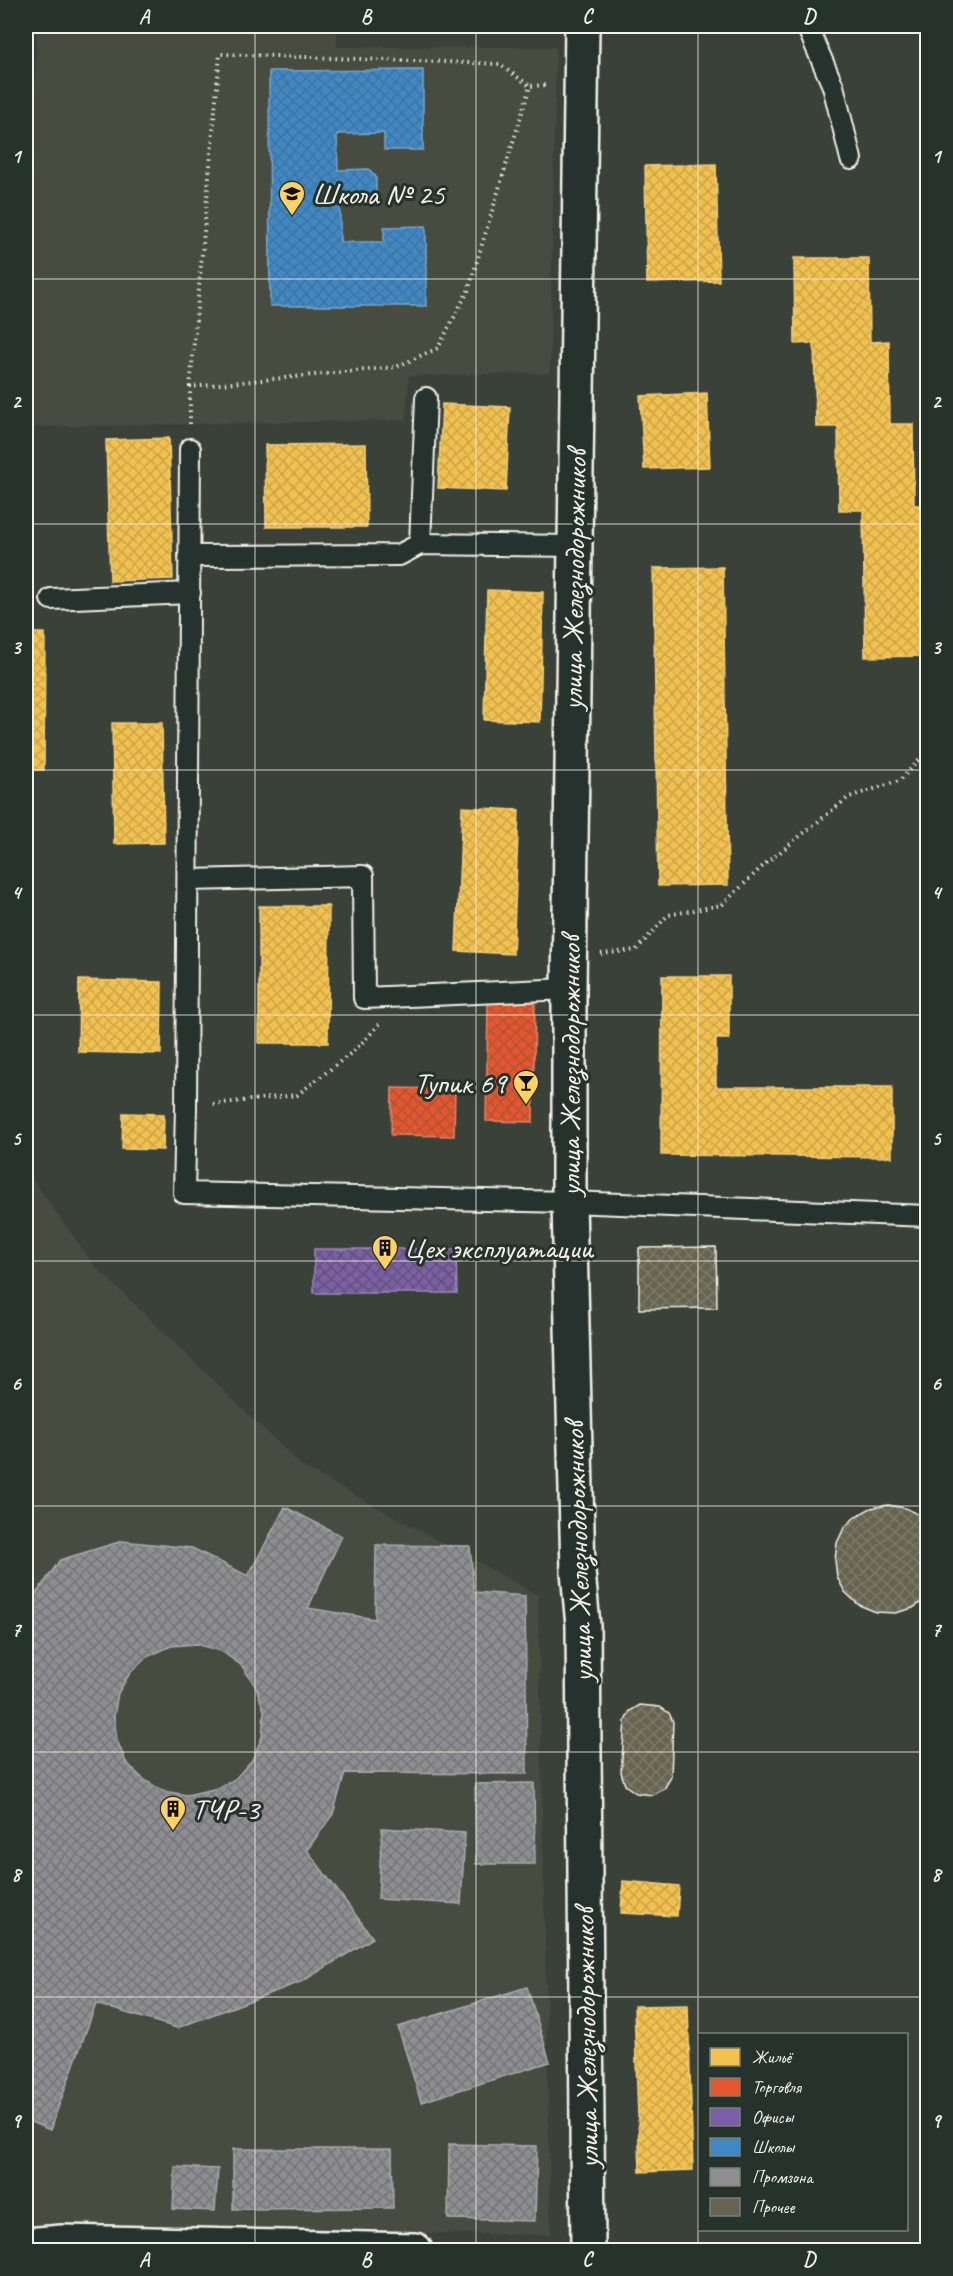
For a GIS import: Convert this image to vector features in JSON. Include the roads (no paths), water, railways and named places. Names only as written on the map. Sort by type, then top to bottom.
[{"type":"street","name":"улица Железнодорожников","points":[[582,26],[573,546],[569,1202],[578,1572],[583,1626],[588,2250]]},
{"type":"street","points":[[26,2245],[62,2242],[415,2250]]},
{"type":"lane","points":[[807,26],[833,86],[851,159]]},
{"type":"lane","points":[[420,544],[426,398]]},
{"type":"lane","points":[[190,449],[184,1193],[569,1202],[927,1216]]},
{"type":"lane","points":[[189,556],[399,555],[420,544],[573,546]]},
{"type":"lane","points":[[51,600],[190,593]]},
{"type":"lane","points":[[188,880],[363,876],[364,998],[569,989]]},
{"type":"place","name":"Школа № 25","points":[[292,217]]},
{"type":"place","name":"Тупик 69","points":[[526,1106]]},
{"type":"place","name":"Цех эксплуатации","points":[[385,1271]]},
{"type":"place","name":"ТЧР-3","points":[[173,1832]]}]
